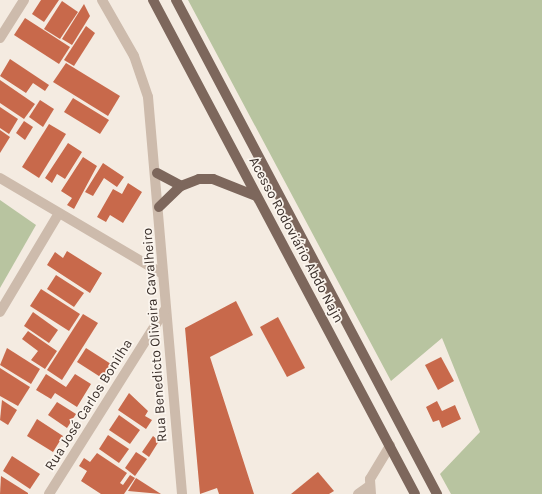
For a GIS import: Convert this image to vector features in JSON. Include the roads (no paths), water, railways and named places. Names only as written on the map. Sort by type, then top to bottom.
[{"type":"main road","name":"Acesso Rodoviário Abdo Najn","points":[[153,0],[415,494]]},
{"type":"main road","name":"Acesso Rodoviário Abdo Najn","points":[[176,0],[437,494]]},
{"type":"main road","points":[[157,173],[181,186]]},
{"type":"main road","points":[[159,207],[181,186],[213,179],[256,196]]},
{"type":"street","points":[[0,38],[24,0]]},
{"type":"street","name":"Rua Benedicto Oliveira Cavalheiro","points":[[102,0],[142,74],[157,173],[165,310],[182,494]]},
{"type":"street","points":[[0,178],[163,274]]},
{"type":"street","points":[[0,312],[59,213]]},
{"type":"street","name":"Rua José Carlos Bonilha","points":[[49,494],[165,310]]},
{"type":"street","points":[[358,494],[370,490],[390,446]]}]
